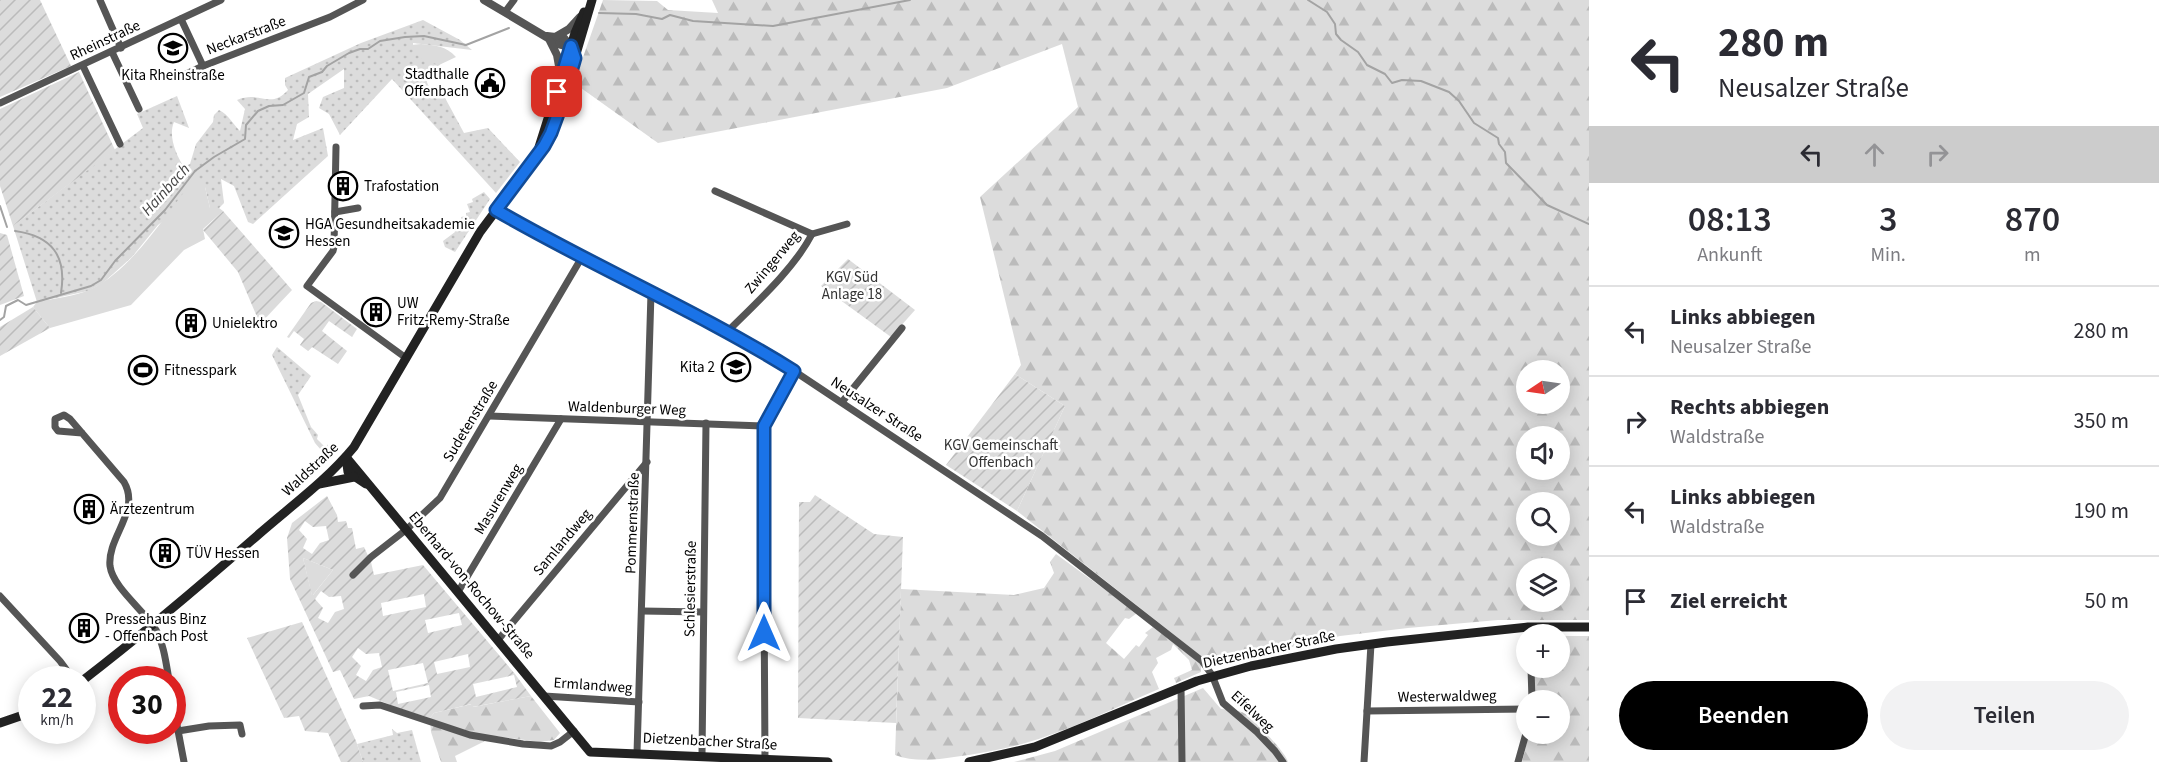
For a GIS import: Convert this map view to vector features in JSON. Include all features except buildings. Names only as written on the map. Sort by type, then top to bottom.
[{"type":"main road","name":"Waldstraße","points":[[96,670],[316,484],[346,457],[358,441],[477,237],[551,133],[561,109],[575,58],[575,44],[583,15],[592,0]]},
{"type":"main road","name":"Waldstraße","points":[[531,162],[546,128],[561,77],[592,0]]},
{"type":"main road","points":[[346,457],[346,468],[354,477],[370,486]]},
{"type":"main road","name":"Eberhard-von-Rochow-Straße","points":[[346,457],[590,752]]},
{"type":"main road","points":[[316,484],[354,477]]},
{"type":"main road","name":"Dietzenbacher Straße","points":[[1570,628],[1589,627]]},
{"type":"main road","name":"Dietzenbacher Straße","points":[[969,762],[1035,747],[1212,675],[1371,644],[1516,632]]},
{"type":"main road","points":[[0,723],[18,717]]},
{"type":"main road","name":"Dietzenbacher Straße","points":[[590,752],[828,762]]},
{"type":"street","points":[[100,0],[121,48]]},
{"type":"street","name":"Rheinstraße","points":[[0,103],[221,0]]},
{"type":"street","name":"Neckarstraße","points":[[180,77],[330,17],[363,0]]},
{"type":"street","points":[[484,0],[558,44],[575,44]]},
{"type":"street","points":[[505,12],[514,0]]},
{"type":"street","points":[[557,36],[569,29],[583,15]]},
{"type":"street","name":"Neckarstraße","points":[[182,19],[203,66]]},
{"type":"street","points":[[546,36],[557,36],[575,44]]},
{"type":"street","points":[[546,36],[557,56],[561,77]]},
{"type":"street","points":[[112,52],[139,109]]},
{"type":"street","points":[[83,66],[120,144]]},
{"type":"street","points":[[336,147],[333,251],[307,286],[406,358]]},
{"type":"street","points":[[715,191],[812,234]]},
{"type":"street","points":[[335,212],[358,208]]},
{"type":"street","name":"Neusalzer Straße","points":[[496,210],[727,332],[842,402],[1042,536],[1198,658],[1212,675]]},
{"type":"street","name":"Zwingerweg","points":[[727,332],[765,294],[806,246],[812,234],[847,224]]},
{"type":"street","name":"Sudetenstraße","points":[[353,575],[440,498],[582,257]]},
{"type":"street","name":"Pommernstraße","points":[[637,753],[651,293]]},
{"type":"street","points":[[842,402],[902,328]]},
{"type":"street","points":[[765,759],[764,426],[794,371]]},
{"type":"street","name":"Waldenburger Weg","points":[[489,416],[764,426]]},
{"type":"street","name":"Masurenweg","points":[[458,592],[561,419]]},
{"type":"street","name":"Schlesierstraße","points":[[702,755],[706,423]]},
{"type":"street","points":[[82,433],[124,482],[128,490],[129,505],[112,551],[110,569],[116,580],[152,624],[160,639],[166,666]]},
{"type":"street","name":"Samlandweg","points":[[498,640],[647,462]]},
{"type":"street","points":[[0,596],[64,666]]},
{"type":"street","points":[[642,611],[703,612]]},
{"type":"street","points":[[1364,762],[1371,644]]},
{"type":"street","name":"Eifelweg","points":[[1212,675],[1223,704],[1257,732],[1283,762]]},
{"type":"street","points":[[1181,687],[1182,762]]},
{"type":"street","name":"Ermlandweg","points":[[544,696],[639,702]]},
{"type":"street","points":[[363,706],[380,705],[470,735],[523,744],[550,746],[560,742],[574,731]]},
{"type":"street","name":"Westerwaldweg","points":[[1367,711],[1516,709]]},
{"type":"street","points":[[186,730],[240,725],[242,734]]},
{"type":"street","points":[[181,744],[184,762]]},
{"type":"street","points":[[1518,762],[1523,744]]},
{"type":"street","name":"Eberhard-von-Rochow-Straße","points":[[590,752],[593,762]]},
{"type":"green space","points":[[0,0],[40,0],[71,66],[0,97]]},
{"type":"green space","points":[[603,0],[657,1],[668,10],[718,13],[712,0],[1589,0],[1589,620],[1498,620],[1408,628],[1340,636],[1248,657],[1210,663],[1017,511],[1065,406],[1015,374],[1021,365],[980,197],[1078,107],[1062,44],[947,88],[658,143],[574,83]]},
{"type":"green space","points":[[423,20],[460,40],[472,50],[413,43],[413,49],[434,52],[440,65],[429,74],[427,82],[429,86],[444,96],[464,133],[488,128],[520,162],[496,193],[392,79],[340,135],[329,114],[319,108],[323,97],[344,88],[344,69],[308,94],[309,117],[297,124],[293,140],[323,128],[328,156],[253,224],[248,222],[234,186],[221,179],[224,203],[219,208],[210,208],[205,187],[158,225],[132,257],[103,283],[88,291],[37,302],[13,226],[143,128],[137,114],[177,96],[189,128],[174,122],[172,127],[174,145],[184,167],[190,164],[196,144],[219,110],[240,131],[245,109],[237,100],[252,97],[276,99],[288,90],[285,78],[361,43]]},
{"type":"green space","points":[[421,44],[444,48],[456,57],[439,65],[430,62],[418,56],[411,45]]},
{"type":"green space","points":[[79,72],[115,150],[13,226],[0,186],[0,109]]},
{"type":"green space","points":[[194,179],[205,187],[210,208],[219,208],[223,211],[203,229],[205,239],[184,250],[131,305],[50,328],[33,307],[37,302],[78,294],[106,280],[134,255]]},
{"type":"green space","points":[[484,192],[490,199],[455,252],[445,247],[443,241],[455,232],[452,224],[458,223],[457,220],[470,212],[467,204],[473,202],[472,199]]},
{"type":"green space","points":[[223,211],[292,290],[260,324],[238,272],[203,230]]},
{"type":"green space","points":[[0,233],[7,235],[24,296],[0,305]]},
{"type":"green space","name":"KGV Süd Anlage 18","points":[[848,259],[915,310],[891,337],[821,286]]},
{"type":"green space","points":[[321,302],[357,329],[352,337],[329,321],[322,331],[347,351],[338,364],[312,347],[308,351],[300,345],[304,339],[294,331],[289,338],[287,337],[311,303]]},
{"type":"green space","points":[[33,307],[50,328],[0,356],[0,327]]},
{"type":"green space","points":[[277,347],[311,376],[298,395],[311,427],[318,435],[317,439],[327,449],[327,444],[331,453],[327,457],[315,443],[272,355]]},
{"type":"green space","name":"KGV Gemeinschaft Offenbach","points":[[1015,374],[1065,406],[1017,511],[946,465]]},
{"type":"green space","points":[[815,495],[874,534],[903,537],[896,723],[798,718],[799,502],[810,502]]},
{"type":"green space","points":[[327,496],[337,515],[338,522],[346,521],[348,528],[352,528],[356,549],[364,547],[374,575],[423,565],[515,674],[531,696],[472,707],[471,704],[434,713],[430,718],[369,696],[354,699],[340,670],[333,672],[290,579],[287,538],[292,523]],"holes":[[[305,521],[313,527],[326,526],[329,540],[320,543],[312,554],[303,548],[307,539],[299,530]],[[303,558],[333,570],[312,595]],[[321,591],[329,597],[341,596],[344,609],[335,612],[328,623],[318,618],[323,608],[315,599]],[[424,594],[426,607],[383,616],[381,603]],[[459,613],[462,625],[428,633],[425,620]],[[358,648],[366,654],[379,653],[382,667],[373,670],[366,681],[356,675],[361,666],[352,657]],[[468,654],[470,667],[437,674],[434,662]],[[423,663],[428,683],[393,691],[388,670]],[[514,675],[517,687],[476,697],[473,684]],[[429,685],[431,697],[398,704],[396,692]]]},
{"type":"green space","points":[[1056,554],[1137,613],[1129,619],[1125,618],[1106,643],[1124,659],[1136,645],[1139,647],[1148,635],[1145,633],[1153,627],[1195,659],[1201,665],[1201,672],[1176,683],[1174,678],[1192,670],[1189,660],[1173,644],[1171,650],[1156,658],[1158,663],[1152,672],[1159,689],[1074,726],[1040,739],[971,755],[924,760],[895,755],[901,589],[1014,595],[1044,588],[1054,573],[1050,562]]},
{"type":"green space","points":[[303,558],[333,570],[312,596]]},
{"type":"green space","points":[[302,622],[356,741],[363,762],[341,762],[328,733],[305,731],[299,716],[284,718],[247,638]]},
{"type":"green space","points":[[1570,636],[1589,636],[1589,762],[1522,762],[1526,744],[1570,744],[1570,690],[1535,690],[1534,678],[1570,678]]},
{"type":"green space","points":[[1203,688],[1221,709],[1239,711],[1249,717],[1276,744],[1288,762],[1014,762],[1055,751]]},
{"type":"green space","points":[[531,696],[560,733],[554,740],[540,742],[495,736],[455,756],[457,762],[441,762],[431,732],[430,718],[434,713],[472,704],[473,707]]},
{"type":"green space","points":[[392,729],[397,733],[412,730],[421,762],[363,762],[357,744],[393,735]]},
{"type":"waterway","name":"Hainbach","points":[[599,13],[636,14],[662,19],[670,15],[693,21],[773,26],[910,0]]},
{"type":"waterway","points":[[1308,0],[1327,12],[1341,40],[1358,52],[1367,65],[1385,74],[1392,83],[1402,80],[1421,81],[1449,92],[1459,101],[1474,123],[1498,138],[1505,152],[1506,163],[1547,205],[1589,224]]},
{"type":"waterway","name":"Hainbach","points":[[0,320],[4,317],[6,306],[18,300],[26,305],[91,286],[101,280],[115,261],[165,210],[195,171],[245,139],[246,125],[258,111],[269,106],[283,105],[304,93],[309,77],[322,72],[327,66],[349,53],[368,49],[380,41],[405,37],[424,36],[466,45],[509,28]]},
{"type":"waterway","points":[[0,206],[7,227]]},
{"type":"waterway","points":[[15,231],[39,238],[54,250],[62,268],[61,293]]},
{"type":"place","name":"Kita Rheinstraße","points":[[173,48]]},
{"type":"place","name":"Stadthalle Offenbach","points":[[490,83]]},
{"type":"place","name":"Trafostation","points":[[343,186]]},
{"type":"place","name":"HGA Gesundheitsakademie Hessen","points":[[284,233]]},
{"type":"place","name":"UW Fritz-Remy-Straße","points":[[376,312]]},
{"type":"place","name":"Unielektro","points":[[191,323]]},
{"type":"place","name":"Kita 2","points":[[736,367]]},
{"type":"place","name":"Fitnesspark","points":[[143,370]]},
{"type":"place","name":"Ärztezentrum","points":[[89,509]]},
{"type":"place","name":"TÜV Hessen","points":[[165,553]]},
{"type":"place","name":"Pressehaus Binz - Offenbach Post","points":[[84,628]]},
{"type":"route","points":[[557,92],[571,46],[575,58],[551,133],[544,146],[496,210],[727,332],[794,371],[764,426],[764,633]]}]
